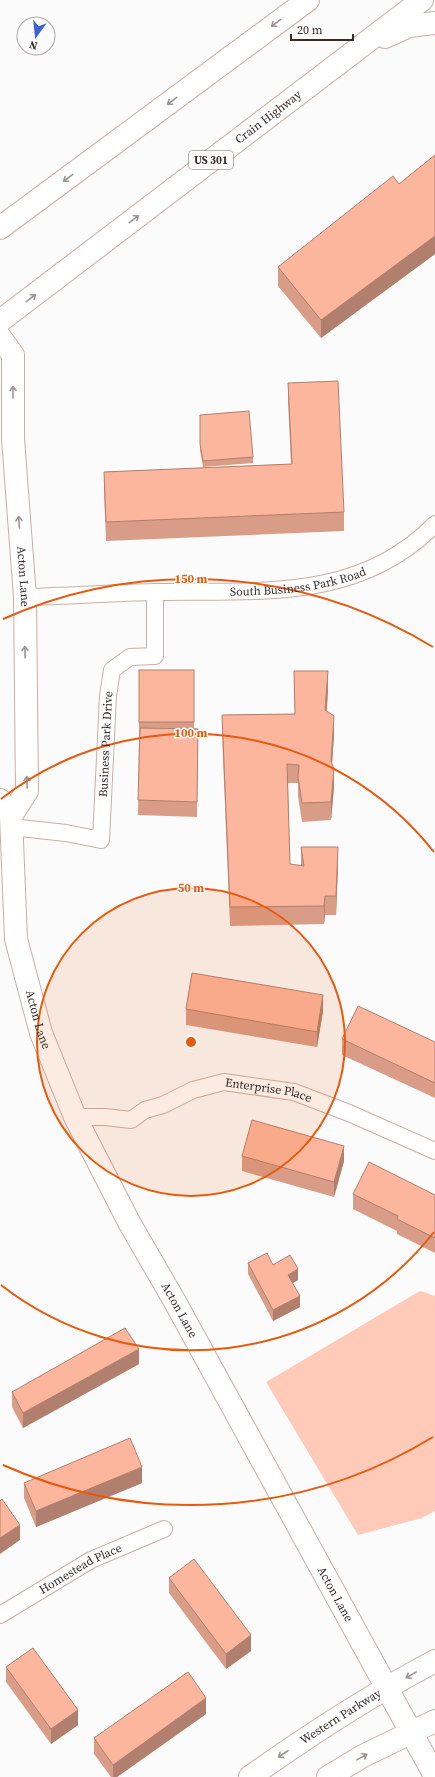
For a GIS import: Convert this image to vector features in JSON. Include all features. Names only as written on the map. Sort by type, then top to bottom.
[{"type":"main road","points":[[0,228],[308,0]]},
{"type":"main road","name":"Crain Highway","points":[[0,321],[422,0]]},
{"type":"main road","points":[[320,77],[379,40],[409,26],[435,23]]},
{"type":"main road","name":"Acton Lane","points":[[0,337],[13,355],[13,439],[24,597],[27,791],[7,814],[16,939],[41,1033],[75,1117],[130,1224],[174,1300],[435,1776]]},
{"type":"main road","name":"Western Parkway","points":[[250,1777],[279,1756],[387,1688],[435,1661]]},
{"type":"main road","points":[[328,1777],[363,1756],[435,1721]]},
{"type":"street","name":"South Business Park Road","points":[[24,597],[154,592],[244,593],[294,588],[347,579],[365,572],[404,551],[435,524]]},
{"type":"street","name":"Business Park Drive","points":[[7,814],[66,833],[101,840],[108,696],[112,670],[130,657],[155,656],[154,592]]},
{"type":"street","name":"Enterprise Place","points":[[75,1117],[105,1117],[131,1120],[145,1110],[163,1105],[193,1090],[224,1082],[294,1092],[349,1113],[435,1151]]},
{"type":"street","name":"Homestead Place","points":[[0,1615],[91,1560],[164,1529]]},
{"type":"shaded area","points":[[420,1291],[435,1296],[435,1511],[422,1518],[358,1535],[266,1382]]},
{"type":"building","points":[[435,155],[435,236],[321,320],[278,267],[393,176],[399,184]]},
{"type":"building","points":[[338,381],[344,512],[106,522],[104,472],[292,464],[288,383]]},
{"type":"building","points":[[249,411],[253,457],[203,461],[200,444],[200,415]]},
{"type":"building","points":[[139,670],[194,670],[194,722],[139,722]]},
{"type":"building","points":[[294,671],[328,671],[325,710],[334,716],[331,761],[334,769],[331,802],[302,803],[298,777],[299,765],[287,764],[290,864],[304,866],[301,847],[338,847],[336,896],[325,896],[324,906],[230,907],[222,715],[295,714]]},
{"type":"building","points":[[140,728],[198,729],[197,802],[138,800]]},
{"type":"building","points":[[192,973],[323,995],[317,1032],[186,1009]]},
{"type":"building","points":[[358,1006],[435,1042],[435,1083],[342,1039]]},
{"type":"building","points":[[252,1120],[344,1146],[334,1182],[242,1156]]},
{"type":"building","points":[[369,1162],[435,1195],[435,1238],[397,1219],[398,1216],[353,1194]]},
{"type":"building","points":[[267,1253],[273,1265],[290,1255],[298,1269],[288,1275],[300,1296],[273,1310],[248,1263]]},
{"type":"building","points":[[125,1328],[139,1349],[23,1413],[12,1392]]},
{"type":"building","points":[[130,1438],[142,1467],[36,1511],[24,1483]]},
{"type":"building","points":[[2,1499],[20,1525],[0,1538],[0,1501]]},
{"type":"building","points":[[194,1559],[251,1635],[226,1654],[169,1578]]},
{"type":"building","points":[[33,1648],[78,1710],[51,1729],[6,1667]]},
{"type":"building","points":[[188,1672],[206,1698],[113,1765],[94,1738]]}]
